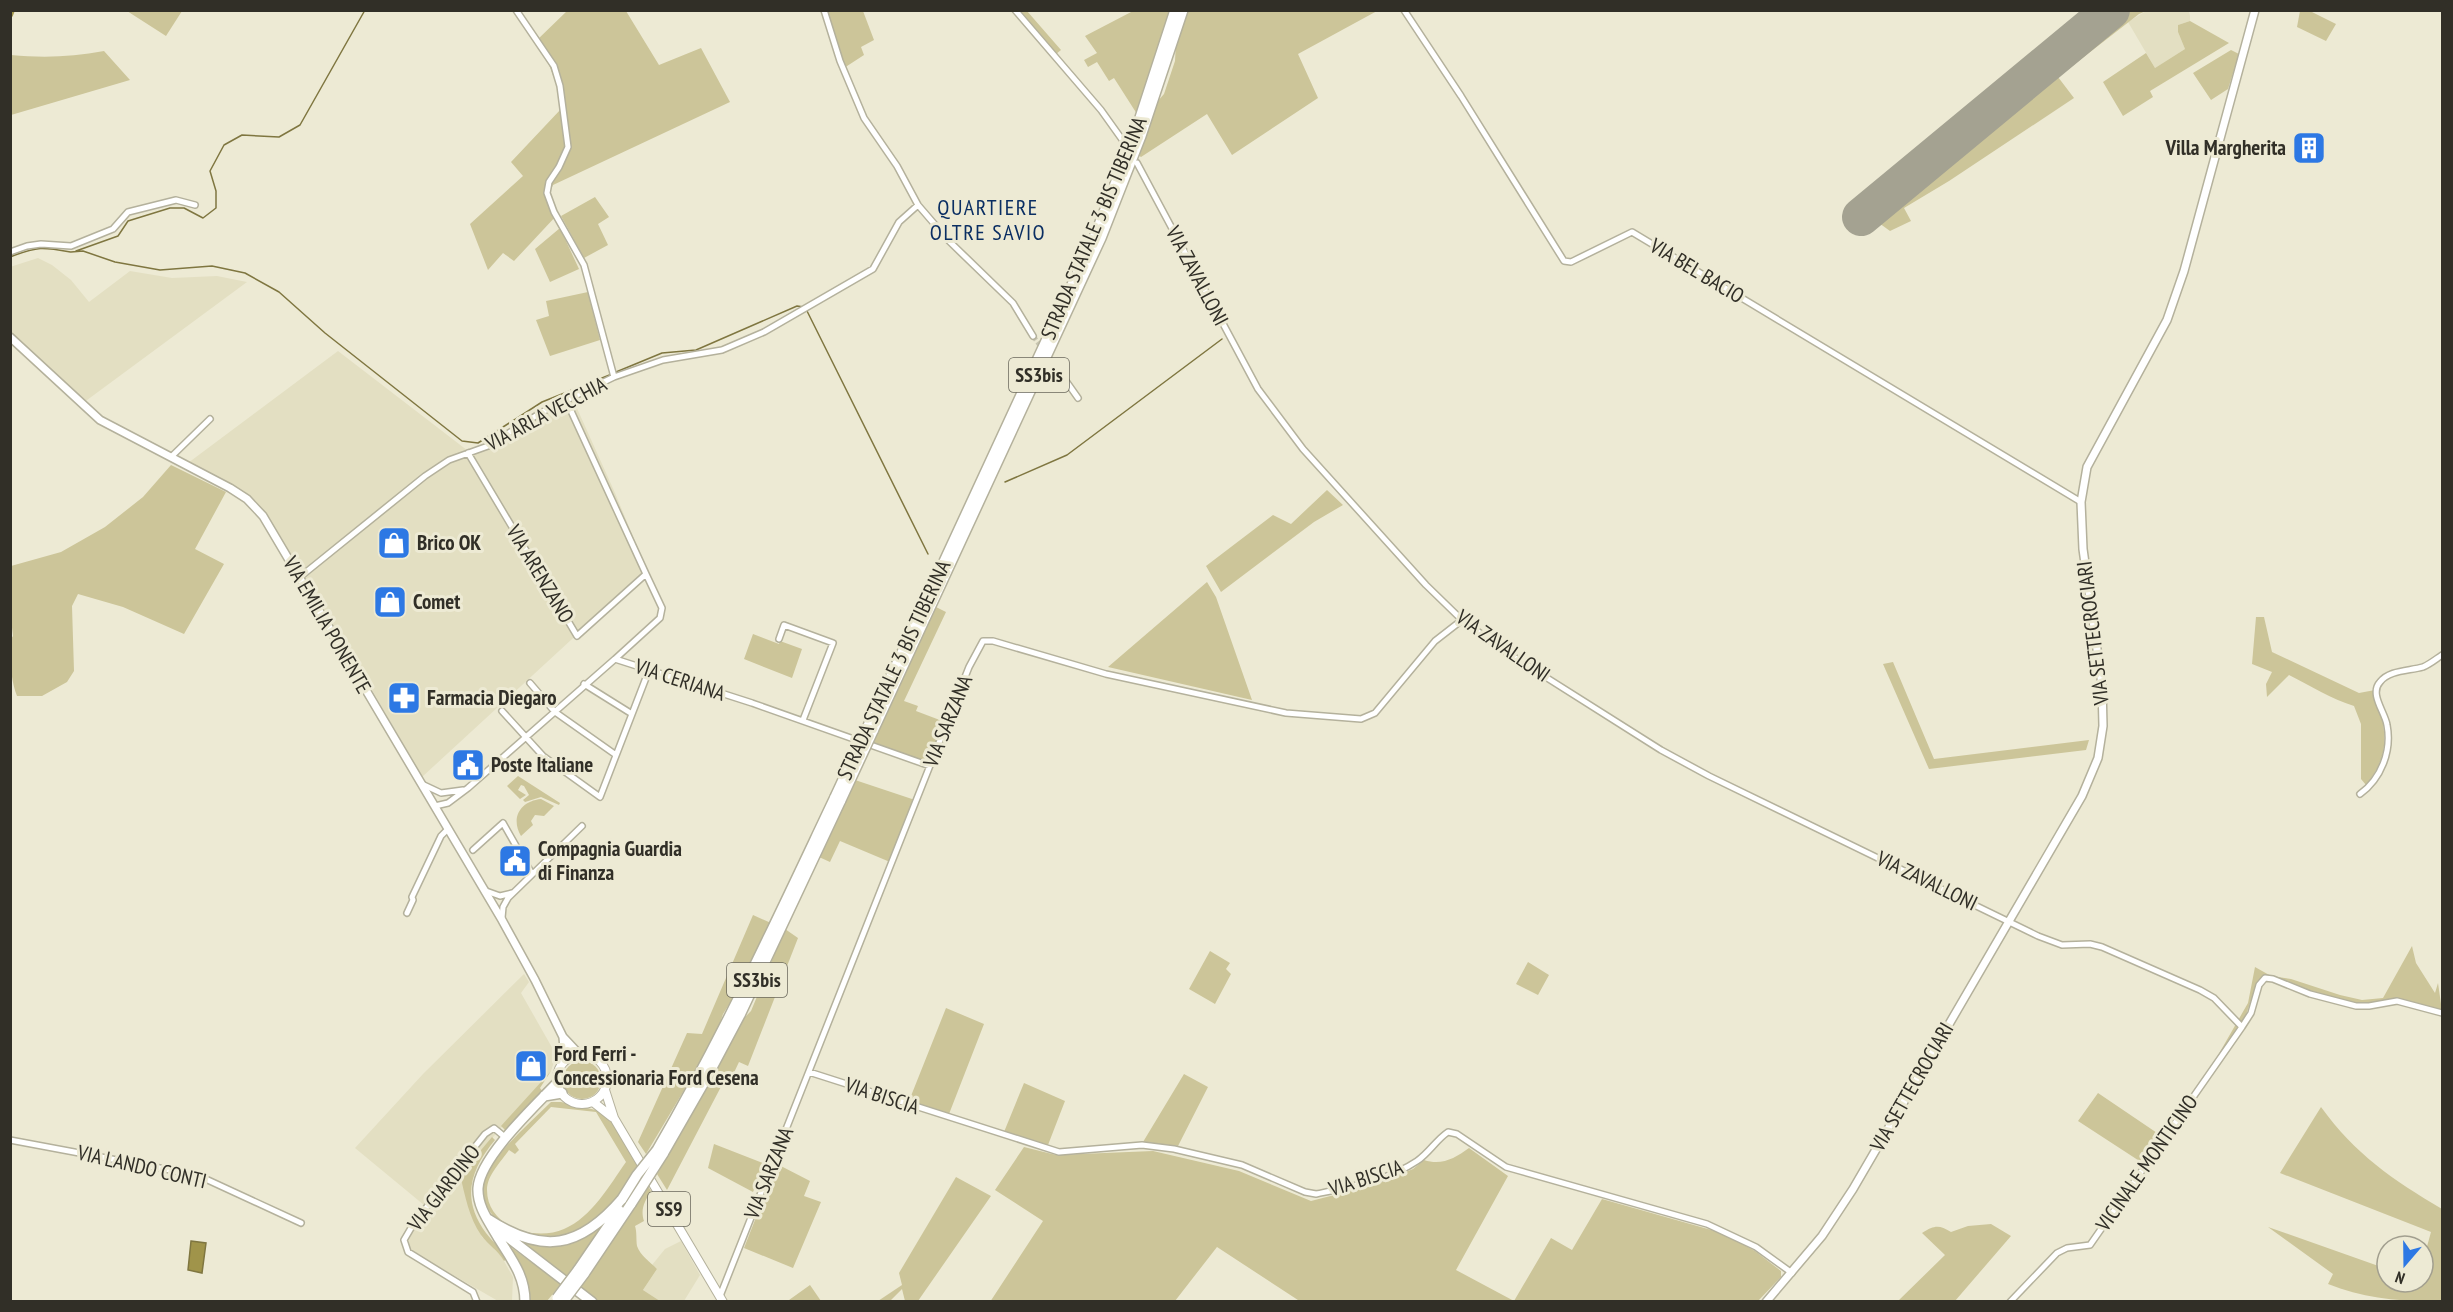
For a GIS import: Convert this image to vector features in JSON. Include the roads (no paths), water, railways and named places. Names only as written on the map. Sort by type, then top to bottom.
[{"type":"highway","name":"STRADA STATALE 3 BIS TIBERINA","points":[[626,1201],[637,1175],[660,1152],[734,1011],[838,799],[1095,235],[1135,133],[1175,10]]},
{"type":"highway","name":"STRADA STATALE 3 BIS TIBERINA","points":[[870,729],[1101,238],[1141,136],[1183,10]]},
{"type":"highway","points":[[525,1302],[523,1281],[515,1262],[486,1218],[480,1204],[478,1188],[482,1173],[490,1158],[558,1082]]},
{"type":"highway","points":[[544,1096],[562,1093]]},
{"type":"highway","points":[[486,1218],[526,1238],[556,1242],[572,1239],[589,1231],[626,1201]]},
{"type":"highway","points":[[560,1301],[626,1201]]},
{"type":"highway","points":[[486,1218],[510,1241],[592,1302]]},
{"type":"main road","name":"VIA SETTECROCIARI","points":[[1766,1302],[1822,1236],[1853,1189],[2082,796],[2098,758],[2103,726],[2102,685],[2083,549],[2080,502],[2087,467],[2168,320],[2184,271],[2255,10]]},
{"type":"main road","name":"VIA EMILIA PONENTE","points":[[10,338],[100,420],[230,488],[254,506],[263,516],[502,920],[563,1037],[579,1054]]},
{"type":"main road","name":"VIA EMILIA PONENTE","points":[[563,1037],[565,1061]]},
{"type":"main road","points":[[579,1054],[590,1055],[603,1065],[607,1076],[605,1090],[593,1102],[576,1103],[562,1093],[558,1082],[560,1067],[565,1061],[579,1054]]},
{"type":"main road","name":"SS9","points":[[605,1090],[614,1118],[721,1299]]},
{"type":"main road","name":"SS9","points":[[593,1102],[614,1118]]},
{"type":"street","points":[[516,10],[554,66],[560,86],[568,147],[560,167],[549,182],[547,193],[584,265],[614,377]]},
{"type":"street","points":[[824,10],[840,61],[864,118],[897,166],[918,205],[949,241],[1020,310],[1033,336]]},
{"type":"street","points":[[1015,10],[1101,110],[1126,145]]},
{"type":"street","name":"VIA BEL BACIO","points":[[1404,10],[1461,96],[1564,261],[1571,262],[1632,232],[2080,502]]},
{"type":"street","name":"VIA ZAVALLONI","points":[[1137,163],[1258,389],[1281,422],[1426,585],[1462,620],[1506,652],[1680,760],[2058,944],[2102,947],[2200,990],[2214,998],[2242,1027]]},
{"type":"street","points":[[10,252],[40,244],[71,246],[108,232],[128,212],[176,200],[195,205]]},
{"type":"street","name":"VIA ARLA VECCHIA","points":[[300,577],[425,476],[449,460],[488,446],[542,412],[614,377],[663,360],[722,350],[764,332],[809,308],[873,269],[899,222],[918,205]]},
{"type":"street","points":[[1054,364],[1078,398]]},
{"type":"street","points":[[566,400],[662,608],[660,618],[615,659]]},
{"type":"street","points":[[171,458],[210,419]]},
{"type":"street","name":"VIA ARENZANO","points":[[468,453],[577,636],[646,574]]},
{"type":"street","name":"VIA SARZANA","points":[[721,1299],[930,766],[974,657],[983,641],[993,641],[1106,674],[1286,713],[1361,719],[1375,713],[1435,641],[1462,620]]},
{"type":"street","points":[[779,639],[784,626],[833,643],[803,720]]},
{"type":"street","points":[[2360,794],[2375,778],[2386,754],[2388,725],[2377,697],[2378,683],[2393,673],[2424,666],[2442,655]]},
{"type":"street","name":"VIA CERIANA","points":[[435,805],[447,803],[468,788],[615,659],[803,720],[930,766]]},
{"type":"street","points":[[502,711],[550,761],[600,797],[649,670]]},
{"type":"street","points":[[530,683],[555,712],[616,755]]},
{"type":"street","points":[[584,684],[632,714]]},
{"type":"street","points":[[422,783],[432,790],[444,793]]},
{"type":"street","name":"VIA CERIANA","points":[[444,793],[468,788]]},
{"type":"street","points":[[435,805],[444,793]]},
{"type":"street","points":[[442,818],[443,809],[447,803]]},
{"type":"street","points":[[473,850],[503,823],[532,874]]},
{"type":"street","points":[[493,905],[513,892],[582,826]]},
{"type":"street","points":[[407,913],[413,900],[412,897],[441,836],[448,829]]},
{"type":"street","points":[[485,891],[507,897]]},
{"type":"street","points":[[502,920],[507,897]]},
{"type":"street","name":"VICINALE MONTICINO","points":[[2010,1302],[2057,1252],[2067,1248],[2090,1245],[2242,1027],[2251,1013],[2261,981],[2268,978],[2273,979],[2310,994],[2356,1005],[2369,1006],[2397,1001],[2442,1013]]},
{"type":"street","name":"VIA BISCIA","points":[[809,1072],[1059,1152],[1096,1151],[1142,1145],[1174,1149],[1242,1165],[1305,1192],[1316,1194],[1371,1180],[1401,1169],[1417,1161],[1448,1132],[1457,1134],[1506,1167],[1707,1224],[1756,1247],[1792,1273]]},
{"type":"street","name":"VIA GIARDINO","points":[[477,1302],[473,1292],[408,1252],[404,1240],[414,1223],[485,1134],[494,1128],[506,1138]]},
{"type":"street","name":"VIA LANDO CONTI","points":[[10,1140],[197,1176],[301,1223]]},
{"type":"waterway","points":[[10,15],[12,10]]},
{"type":"waterway","points":[[76,251],[118,236],[128,221],[170,208],[184,208],[203,218],[216,208],[216,191],[210,171],[224,145],[242,135],[279,137],[300,125],[365,10]]},
{"type":"waterway","points":[[10,257],[41,249],[71,252]]},
{"type":"waterway","points":[[71,252],[83,251],[115,262],[160,270],[212,266],[245,273],[279,292],[325,333],[462,441],[478,443],[542,402],[612,374]]},
{"type":"waterway","points":[[616,372],[662,353],[696,350],[797,306],[804,307]]},
{"type":"waterway","points":[[807,311],[928,554]]},
{"type":"waterway","points":[[1005,482],[1067,455],[1222,339]]},
{"type":"tunnel","points":[[1033,336],[1054,364]]},
{"type":"place","name":"Villa Margherita","points":[[2309,148]]},
{"type":"place","name":"Brico OK","points":[[394,543]]},
{"type":"place","name":"Comet","points":[[390,602]]},
{"type":"place","name":"Farmacia Diegaro","points":[[404,698]]},
{"type":"place","name":"Poste Italiane","points":[[468,765]]},
{"type":"place","name":"Compagnia Guardia di Finanza","points":[[515,861]]},
{"type":"place","name":"Ford Ferri - Concessionaria Ford Cesena","points":[[531,1066]]},
{"type":"district","name":"QUARTIERE OLTRE SAVIO","points":[[988,220]]}]
